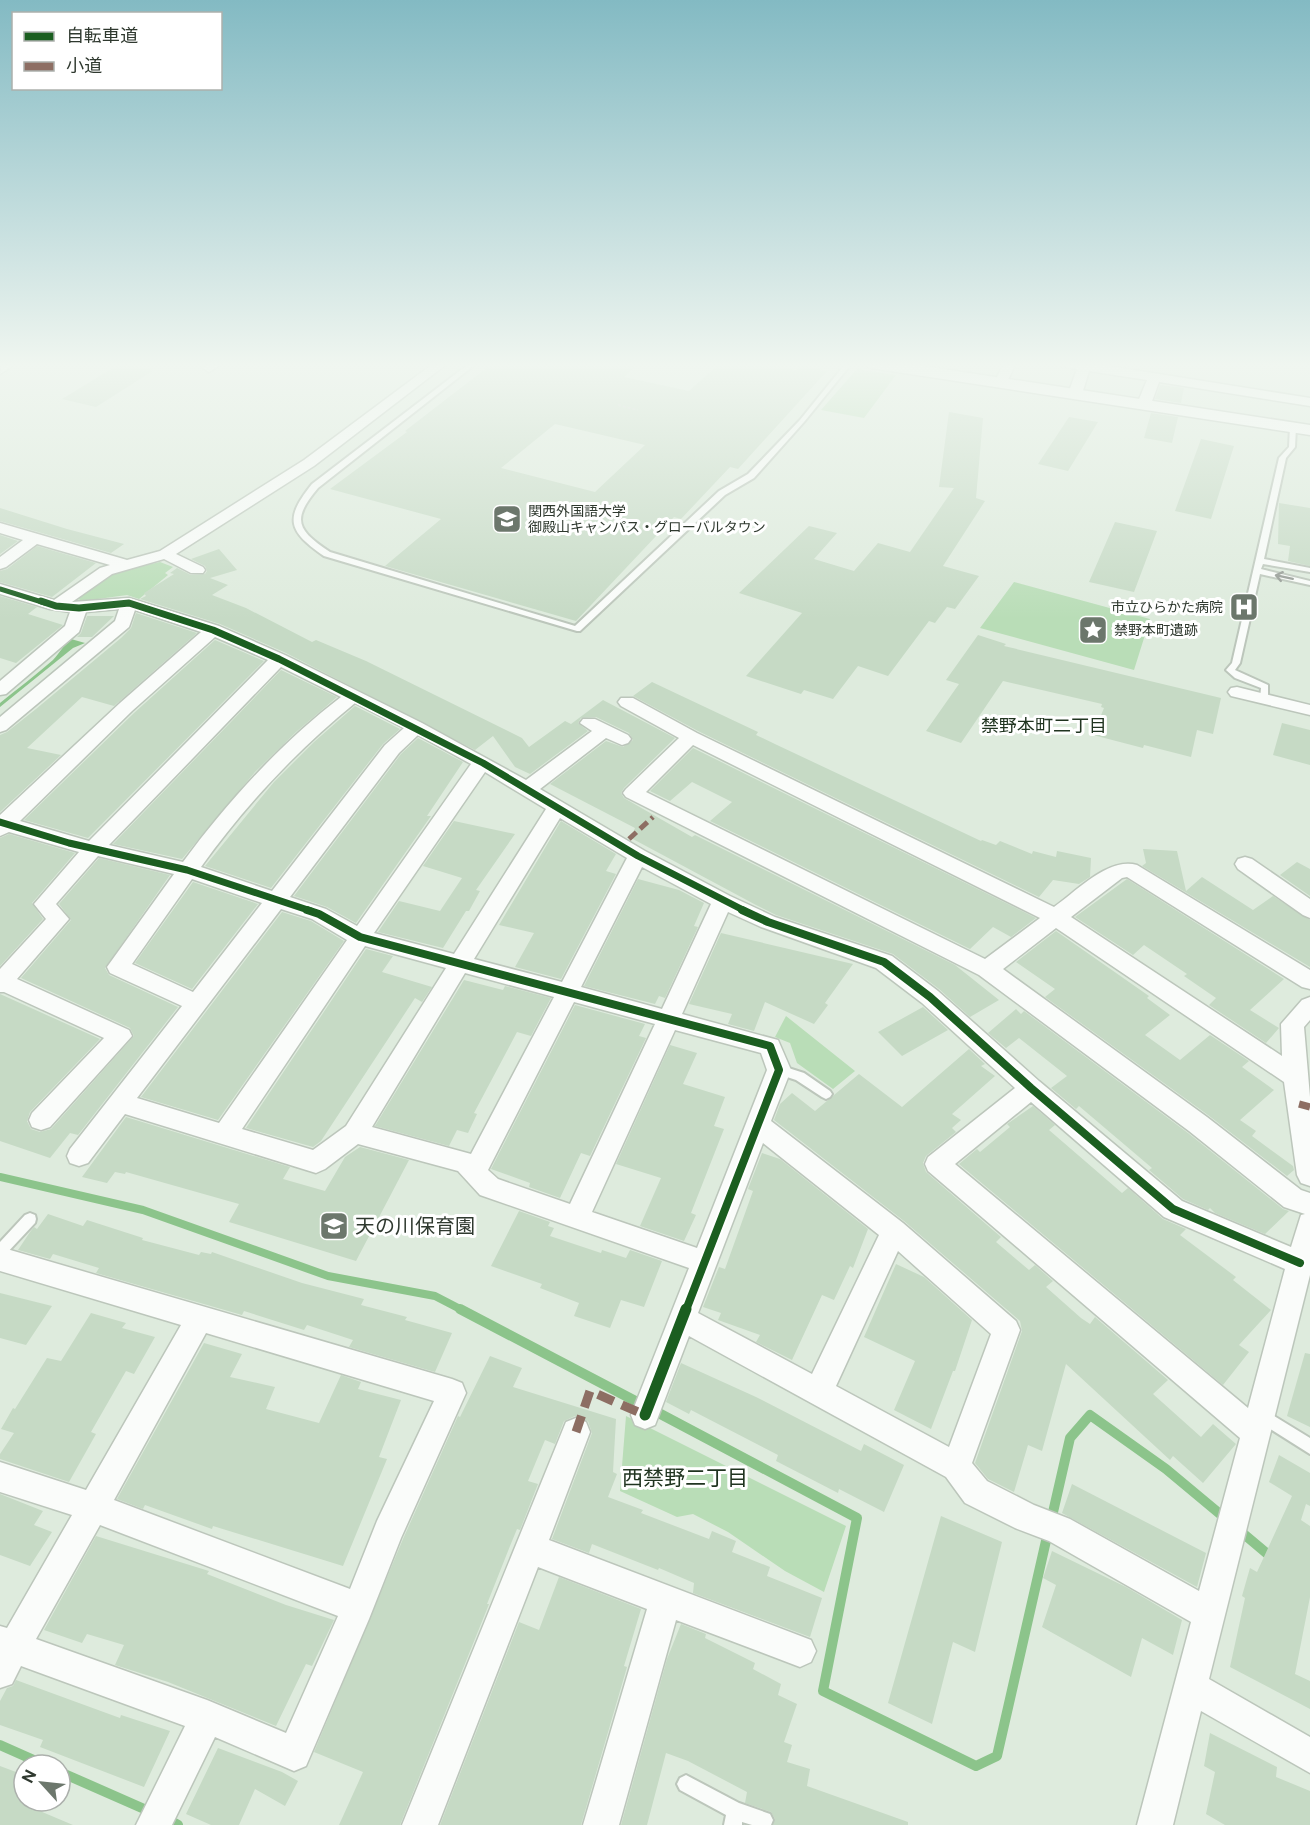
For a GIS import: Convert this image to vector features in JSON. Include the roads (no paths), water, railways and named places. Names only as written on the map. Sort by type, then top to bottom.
[{"type":"street","points":[[56,606],[106,571],[123,564],[146,561],[165,554],[329,448]]},
{"type":"street","points":[[0,528],[123,564]]},
{"type":"street","points":[[0,564],[35,538]]},
{"type":"street","points":[[165,554],[197,570]]},
{"type":"street","points":[[0,589],[56,606],[79,608],[129,603],[213,630],[279,658],[416,727],[483,763],[638,856],[723,901],[768,922],[884,962],[930,997],[1031,1088],[1173,1209],[1300,1263]]},
{"type":"street","points":[[0,726],[123,623],[129,603]]},
{"type":"street","points":[[0,690],[73,628],[79,608]]},
{"type":"street","points":[[2,825],[126,707],[213,630]]},
{"type":"street","points":[[0,983],[58,919],[44,904],[94,848],[279,658]]},
{"type":"street","points":[[0,664],[22,672]]},
{"type":"street","points":[[1237,692],[1310,710]]},
{"type":"street","points":[[197,1003],[118,967],[218,829],[311,729],[353,696]]},
{"type":"street","points":[[627,702],[691,737],[1056,917],[1295,1077]]},
{"type":"street","points":[[79,1156],[392,750],[416,727]]},
{"type":"street","points":[[527,789],[596,727],[622,739]]},
{"type":"street","points":[[691,737],[633,793],[987,969],[1198,1124],[1293,1199],[1310,1204]]},
{"type":"street","points":[[225,1134],[473,773],[483,763]]},
{"type":"street","points":[[120,1102],[316,1162],[355,1133],[556,808]]},
{"type":"street","points":[[2,825],[187,870],[320,914],[360,937],[770,1046],[779,1070],[648,1408]]},
{"type":"street","points":[[475,1172],[638,856]]},
{"type":"street","points":[[1245,864],[1310,910]]},
{"type":"street","points":[[987,969],[1117,871],[1130,870],[1310,981]]},
{"type":"street","points":[[577,1217],[723,901]]},
{"type":"street","points":[[0,983],[7,984],[121,1036],[41,1120]]},
{"type":"street","points":[[1310,1006],[1292,1024],[1295,1077],[1310,1175]]},
{"type":"street","points":[[1031,1088],[937,1164],[1259,1424]]},
{"type":"street","points":[[758,1125],[894,1231],[1005,1330],[956,1467]]},
{"type":"street","points":[[355,1133],[466,1162],[489,1187],[704,1262]]},
{"type":"street","points":[[1155,1825],[1310,1223]]},
{"type":"street","points":[[819,1391],[894,1231]]},
{"type":"street","points":[[0,1258],[452,1393],[388,1532],[358,1608],[294,1754],[207,1717],[5,1654],[93,1508],[200,1318]]},
{"type":"street","points":[[682,1318],[956,1467],[976,1492],[1026,1517],[1059,1530],[1209,1614]]},
{"type":"street","points":[[420,1825],[576,1432]]},
{"type":"street","points":[[0,1477],[93,1508],[358,1608]]},
{"type":"street","points":[[530,1548],[800,1651]]},
{"type":"street","points":[[601,1825],[666,1599]]},
{"type":"street","points":[[1191,1687],[1310,1756]]},
{"type":"street","points":[[159,1814],[207,1717]]},
{"type":"lane","points":[[364,448],[315,486],[298,508],[295,515],[297,528],[306,540],[327,554],[577,629],[722,493],[751,476],[777,448]]},
{"type":"lane","points":[[1264,699],[1265,687],[1258,682],[1236,677],[1230,670],[1236,663],[1283,458],[1291,448]]},
{"type":"lane","points":[[1260,561],[1310,570]]},
{"type":"lane","points":[[1258,571],[1310,583]]},
{"type":"lane","points":[[779,1070],[800,1076],[826,1094]]},
{"type":"lane","points":[[0,1251],[30,1220]]},
{"type":"lane","points":[[1259,1424],[1310,1447]]},
{"type":"lane","points":[[686,1784],[735,1818],[764,1820]]},
{"type":"waterway","points":[[0,1177],[143,1210],[328,1276],[435,1296],[462,1310]]},
{"type":"waterway","points":[[460,1309],[643,1405]]},
{"type":"waterway","points":[[653,1410],[857,1518],[823,1691],[976,1766],[997,1756],[1048,1532]]},
{"type":"waterway","points":[[1051,1521],[1070,1438],[1090,1415],[1166,1469],[1226,1519]]},
{"type":"waterway","points":[[1239,1530],[1271,1557]]},
{"type":"waterway","points":[[0,1745],[18,1753]]},
{"type":"waterway","points":[[72,1777],[151,1812]]},
{"type":"waterway","points":[[167,1819],[178,1825]]},
{"type":"place","name":"関西外国語大学 御殿山キャンパス・グローバルタウン","points":[[507,519]]},
{"type":"place","name":"市立ひらかた病院","points":[[1244,607]]},
{"type":"place","name":"禁野本町遺跡","points":[[1093,630]]},
{"type":"place","name":"天の川保育園","points":[[334,1226]]},
{"type":"district","name":"禁野本町二丁目","points":[[1044,726]]},
{"type":"district","name":"西禁野二丁目","points":[[685,1478]]}]
